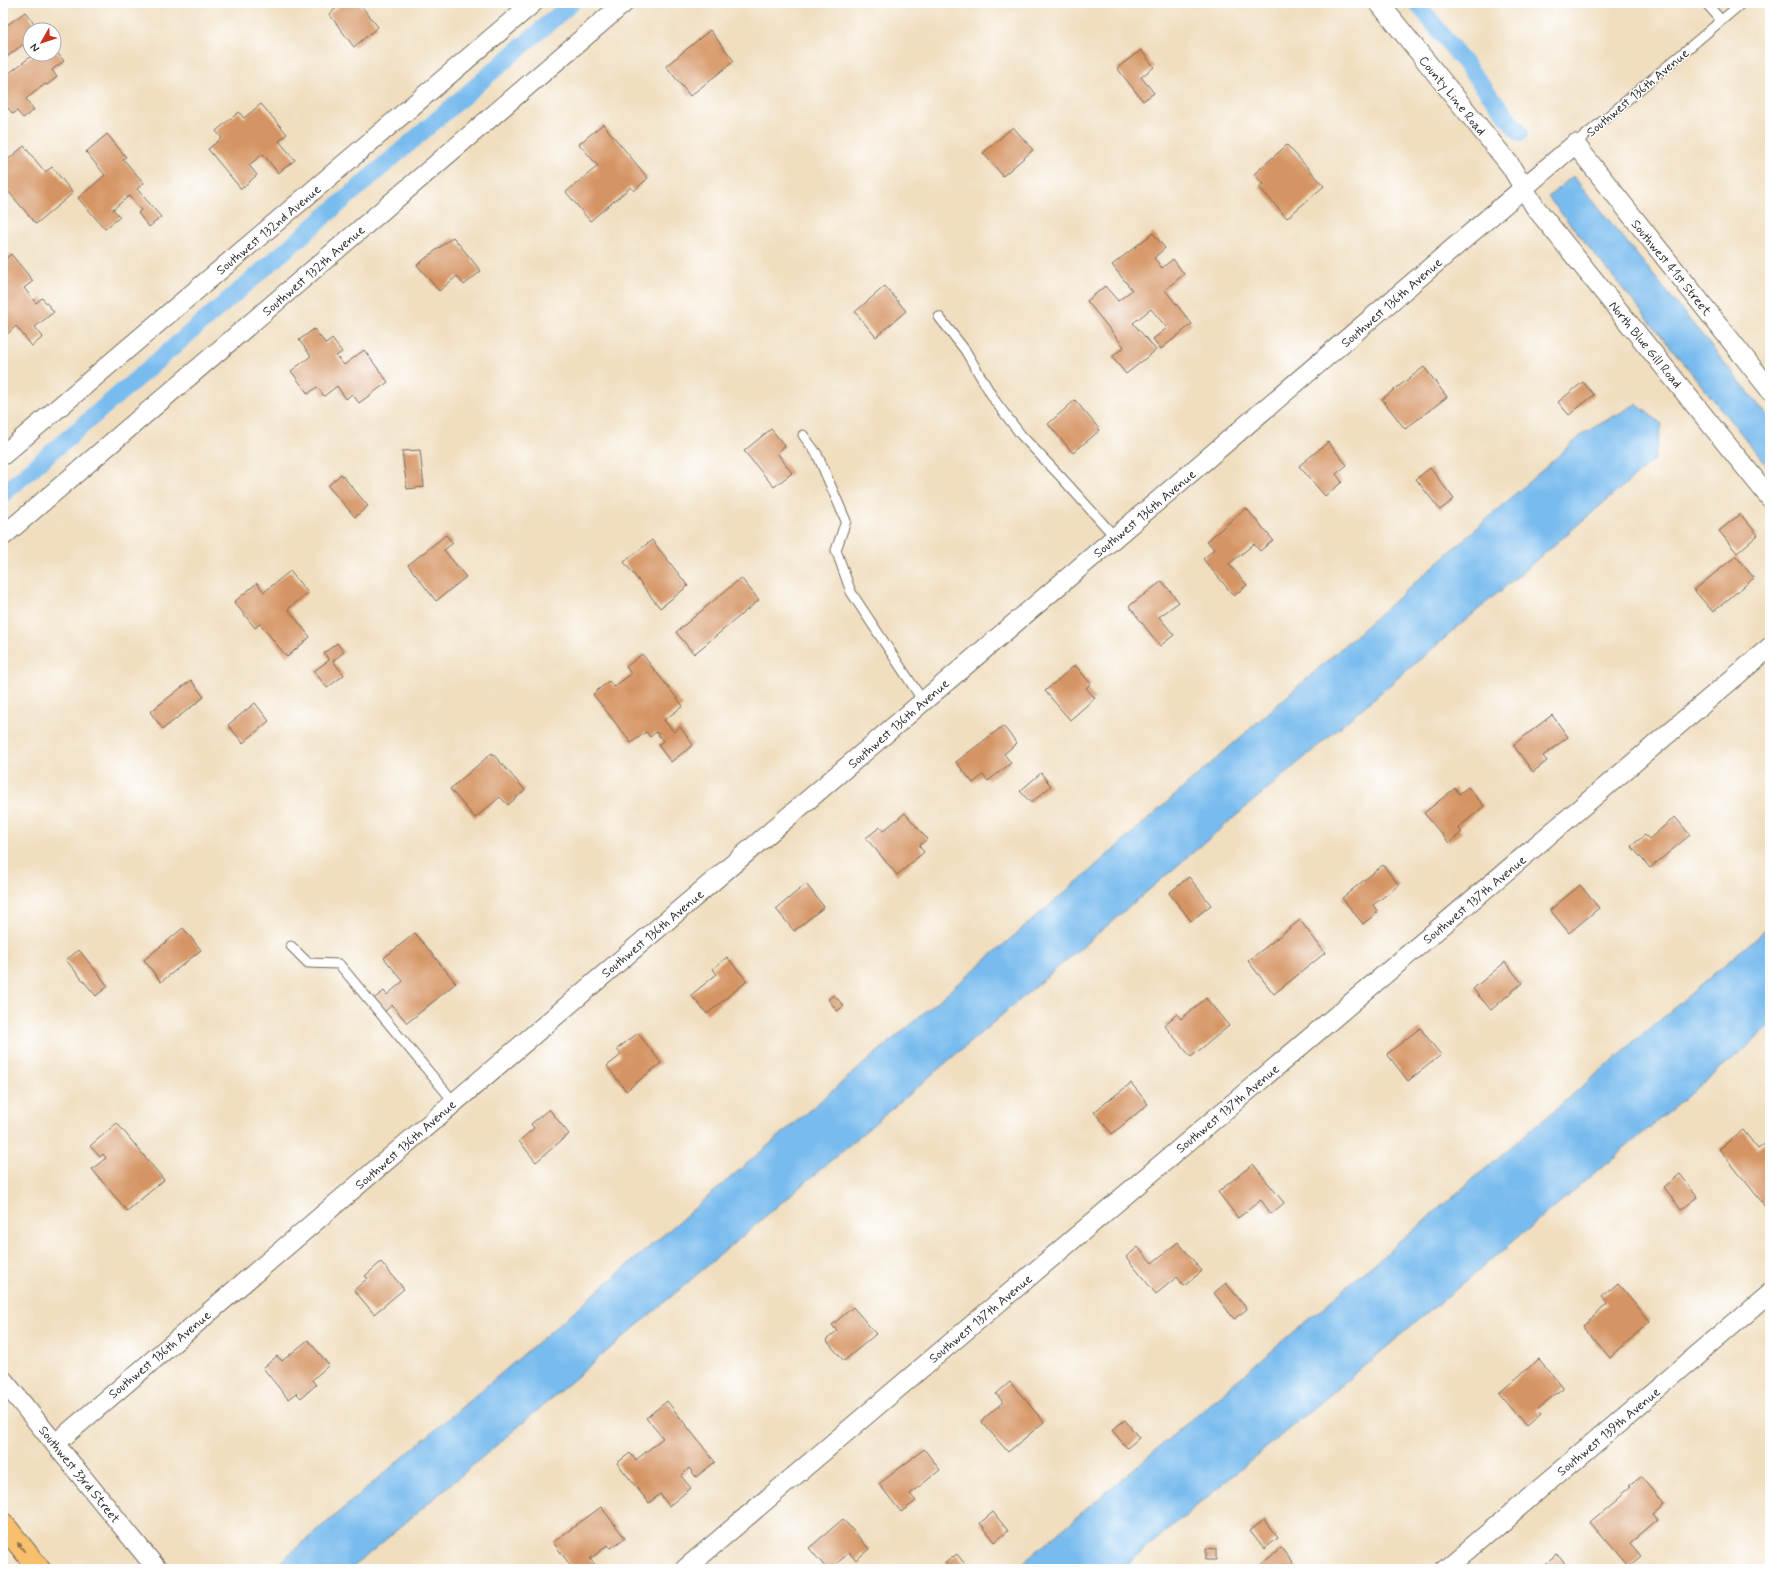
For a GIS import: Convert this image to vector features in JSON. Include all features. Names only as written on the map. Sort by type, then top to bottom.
[{"type":"main road","points":[[3,1524],[38,1569]]},
{"type":"street","name":"Southwest 132nd Avenue","points":[[3,455],[533,3]]},
{"type":"street","name":"Southwest 132th Avenue","points":[[3,536],[624,3]]},
{"type":"street","name":"County Line Road","points":[[1379,3],[1510,165],[1523,189]]},
{"type":"street","name":"Southwest 136th Avenue","points":[[55,1444],[1575,144]]},
{"type":"street","name":"Southwest 41st Street","points":[[1575,144],[1770,390]]},
{"type":"street","name":"North Blue Gill Road","points":[[1523,189],[1535,206],[1770,498]]},
{"type":"street","name":"Southwest 137th Avenue","points":[[685,1569],[1770,648]]},
{"type":"street","name":"Southwest 139th Avenue","points":[[1446,1569],[1770,1293]]},
{"type":"street","name":"Southwest 33rd Street","points":[[3,1380],[158,1569]]},
{"type":"lane","points":[[1706,3],[1721,20]]},
{"type":"lane","name":"Southwest 136th Avenue","points":[[1575,144],[1742,3]]},
{"type":"lane","points":[[939,317],[965,350],[995,401],[1021,435],[1061,476],[1115,537]]},
{"type":"lane","points":[[803,435],[817,454],[846,521],[836,550],[851,592],[923,701]]},
{"type":"lane","points":[[291,946],[308,963],[339,964],[454,1102]]},
{"type":"water","points":[[1573,176],[1770,419],[1770,469],[1548,197]]},
{"type":"water","points":[[1636,404],[1662,424],[1654,460],[351,1569],[272,1569],[1085,875],[1584,433]]},
{"type":"water","points":[[1770,926],[1770,1027],[1121,1569],[1016,1569]]},
{"type":"building","points":[[343,3],[359,3],[378,27],[354,47],[329,14]]},
{"type":"building","points":[[25,12],[33,22],[22,22],[22,45],[3,60],[3,28]]},
{"type":"building","points":[[710,30],[734,61],[690,96],[666,66]]},
{"type":"building","points":[[1141,50],[1154,67],[1141,77],[1154,93],[1143,101],[1117,68]]},
{"type":"building","points":[[62,59],[64,61],[52,70],[57,77],[47,85],[45,84],[26,99],[34,110],[23,118],[17,111],[13,114],[3,102],[3,78],[24,62],[62,62]]},
{"type":"building","points":[[261,104],[287,134],[279,141],[295,160],[278,173],[263,154],[249,165],[257,175],[241,189],[208,149],[222,138],[216,131],[239,112],[244,118]]},
{"type":"building","points":[[603,124],[648,178],[634,191],[631,187],[590,221],[566,192],[598,166],[579,144]]},
{"type":"building","points":[[1013,127],[1033,150],[1003,176],[983,153]]},
{"type":"building","points":[[107,134],[126,157],[123,159],[144,183],[137,189],[161,217],[149,227],[138,213],[141,210],[129,196],[113,209],[120,217],[105,229],[78,198],[105,175],[86,152]]},
{"type":"building","points":[[1287,145],[1324,186],[1287,218],[1259,187],[1263,184],[1254,174]]},
{"type":"building","points":[[24,146],[45,172],[52,167],[73,193],[36,224],[3,185],[3,164]]},
{"type":"building","points":[[1153,233],[1165,248],[1154,258],[1162,268],[1173,259],[1184,274],[1165,290],[1192,324],[1161,349],[1153,339],[1167,328],[1151,309],[1133,323],[1156,350],[1126,374],[1112,357],[1124,347],[1087,301],[1105,286],[1118,301],[1132,290],[1112,265]]},
{"type":"building","points":[[453,237],[481,271],[464,285],[457,276],[439,291],[417,265]]},
{"type":"building","points":[[11,254],[33,281],[24,288],[36,303],[42,298],[54,312],[35,327],[43,337],[32,346],[16,326],[3,338],[3,261]]},
{"type":"building","points":[[885,286],[906,311],[876,337],[855,312]]},
{"type":"building","points":[[314,329],[326,344],[332,339],[342,352],[336,356],[344,365],[364,350],[388,382],[359,403],[352,394],[346,399],[337,386],[324,396],[317,387],[308,394],[291,371],[311,356],[299,340]]},
{"type":"building","points":[[1424,367],[1447,397],[1405,429],[1382,399]]},
{"type":"building","points":[[1583,382],[1594,395],[1569,415],[1558,402]]},
{"type":"building","points":[[1075,400],[1100,430],[1073,453],[1048,424]]},
{"type":"building","points":[[771,429],[785,446],[777,453],[792,473],[774,487],[744,451]]},
{"type":"building","points":[[1328,442],[1347,465],[1336,474],[1342,482],[1325,496],[1299,466]]},
{"type":"building","points":[[420,450],[424,487],[407,489],[402,451]]},
{"type":"building","points":[[1430,468],[1454,499],[1440,510],[1416,479]]},
{"type":"building","points":[[341,474],[368,506],[355,517],[328,486]]},
{"type":"building","points":[[1246,508],[1273,540],[1260,551],[1254,544],[1229,564],[1247,585],[1234,596],[1203,559],[1214,549],[1207,541]]},
{"type":"building","points":[[1740,514],[1758,535],[1737,553],[1719,531]]},
{"type":"building","points":[[446,535],[453,543],[444,550],[466,577],[436,601],[408,565]]},
{"type":"building","points":[[652,540],[688,586],[660,608],[624,562]]},
{"type":"building","points":[[1736,556],[1754,578],[1713,612],[1694,590]]},
{"type":"building","points":[[290,571],[308,593],[288,609],[310,637],[287,657],[260,624],[255,628],[234,602],[257,583],[264,592]]},
{"type":"building","points":[[741,578],[759,600],[694,654],[676,632]]},
{"type":"building","points":[[1162,581],[1179,602],[1159,617],[1174,635],[1160,646],[1129,606]]},
{"type":"building","points":[[337,643],[344,652],[333,661],[344,675],[327,688],[314,671],[329,660],[324,653]]},
{"type":"building","points":[[642,654],[683,706],[664,720],[674,732],[680,727],[693,745],[671,762],[658,745],[663,741],[656,732],[650,737],[646,732],[631,743],[593,694],[609,681],[614,687],[631,674],[626,667]]},
{"type":"building","points":[[1075,665],[1091,684],[1086,688],[1095,698],[1070,720],[1045,691]]},
{"type":"building","points":[[191,680],[204,697],[163,729],[150,712]]},
{"type":"building","points":[[255,703],[269,721],[243,743],[228,725]]},
{"type":"building","points":[[1552,715],[1568,737],[1543,756],[1547,761],[1533,772],[1513,745]]},
{"type":"building","points":[[1003,726],[1017,743],[1004,754],[1011,763],[988,781],[983,775],[973,783],[956,762]]},
{"type":"building","points":[[492,753],[525,790],[508,805],[500,797],[475,818],[450,789]]},
{"type":"building","points":[[1041,773],[1051,786],[1031,803],[1020,791]]},
{"type":"building","points":[[1468,787],[1484,806],[1458,828],[1462,832],[1449,843],[1424,813],[1455,788],[1459,794]]},
{"type":"building","points":[[905,813],[927,839],[919,846],[924,852],[897,875],[866,838],[880,827],[883,831]]},
{"type":"building","points":[[1675,817],[1690,835],[1650,868],[1631,846],[1645,835],[1649,839]]},
{"type":"building","points":[[1383,865],[1399,885],[1373,905],[1378,912],[1363,924],[1342,898]]},
{"type":"building","points":[[1189,877],[1211,905],[1191,921],[1169,893]]},
{"type":"building","points":[[806,884],[824,907],[794,931],[776,909]]},
{"type":"building","points":[[1580,885],[1599,908],[1569,933],[1550,910]]},
{"type":"building","points":[[1300,920],[1325,953],[1274,994],[1248,961]]},
{"type":"building","points":[[183,928],[201,950],[161,982],[144,960]]},
{"type":"building","points":[[415,933],[456,983],[407,1023],[392,1005],[382,1014],[371,1001],[384,991],[387,995],[403,981],[384,958]]},
{"type":"building","points":[[79,950],[108,986],[96,996],[66,960]]},
{"type":"building","points":[[727,957],[747,981],[707,1014],[691,995],[717,974],[713,969]]},
{"type":"building","points":[[1505,962],[1522,983],[1491,1010],[1473,989]]},
{"type":"building","points":[[834,995],[844,1006],[837,1011],[828,999]]},
{"type":"building","points":[[1206,998],[1229,1026],[1191,1057],[1164,1025],[1177,1014],[1181,1019]]},
{"type":"building","points":[[1420,1028],[1441,1055],[1408,1081],[1387,1054]]},
{"type":"building","points":[[638,1033],[661,1063],[626,1091],[607,1066],[621,1055],[617,1049]]},
{"type":"building","points":[[1131,1083],[1148,1104],[1112,1134],[1094,1112]]},
{"type":"building","points":[[549,1109],[569,1134],[536,1162],[519,1141],[534,1128],[531,1124]]},
{"type":"building","points":[[117,1123],[164,1180],[127,1211],[92,1169],[106,1158],[103,1154],[100,1157],[90,1146]]},
{"type":"building","points":[[1743,1130],[1758,1149],[1770,1140],[1770,1204],[1766,1207],[1719,1149]]},
{"type":"building","points":[[1253,1164],[1284,1203],[1271,1214],[1261,1200],[1238,1218],[1218,1192]]},
{"type":"building","points":[[1680,1174],[1698,1197],[1681,1210],[1664,1187]]},
{"type":"building","points":[[1178,1242],[1202,1271],[1184,1286],[1177,1277],[1156,1294],[1126,1257],[1138,1247],[1152,1263]]},
{"type":"building","points":[[381,1262],[404,1289],[374,1314],[354,1290],[368,1278],[365,1276]]},
{"type":"building","points":[[1226,1283],[1247,1309],[1234,1319],[1214,1293]]},
{"type":"building","points":[[1618,1283],[1650,1321],[1610,1358],[1582,1325],[1608,1304],[1602,1297]]},
{"type":"building","points":[[853,1307],[876,1334],[844,1361],[826,1340],[837,1331],[832,1325]]},
{"type":"building","points":[[308,1340],[329,1365],[312,1380],[316,1385],[301,1398],[296,1393],[288,1399],[263,1368],[277,1356],[282,1361]]},
{"type":"building","points":[[1539,1359],[1563,1388],[1536,1410],[1540,1414],[1526,1426],[1499,1393]]},
{"type":"building","points":[[1010,1382],[1044,1422],[1008,1452],[981,1421],[1003,1402],[996,1394]]},
{"type":"building","points":[[667,1401],[715,1462],[696,1477],[689,1468],[681,1476],[691,1488],[669,1506],[660,1494],[649,1503],[617,1463],[630,1453],[636,1460],[663,1438],[646,1418]]},
{"type":"building","points":[[1125,1420],[1139,1438],[1127,1448],[1112,1430]]},
{"type":"building","points":[[924,1449],[940,1470],[910,1494],[916,1501],[901,1512],[879,1484]]},
{"type":"building","points":[[1642,1476],[1665,1503],[1653,1513],[1658,1519],[1631,1542],[1642,1555],[1628,1567],[1590,1522]]},
{"type":"building","points":[[601,1507],[625,1538],[611,1548],[608,1545],[590,1559],[599,1569],[573,1569],[553,1542]]},
{"type":"building","points":[[993,1512],[1008,1531],[995,1542],[980,1523]]},
{"type":"building","points":[[843,1519],[869,1549],[856,1560],[849,1553],[830,1569],[827,1569],[809,1548]]},
{"type":"building","points":[[1264,1520],[1278,1538],[1264,1549],[1250,1531]]},
{"type":"building","points":[[1206,1548],[1216,1549],[1216,1560],[1206,1560]]},
{"type":"building","points":[[1281,1548],[1298,1569],[1260,1569],[1258,1567]]},
{"type":"building","points":[[957,1554],[968,1568],[967,1569],[951,1569],[945,1563]]},
{"type":"building","points":[[1557,1554],[1569,1569],[1538,1569]]},
{"type":"waterway","points":[[3,494],[572,3]]},
{"type":"waterway","points":[[1417,3],[1520,133]]}]
